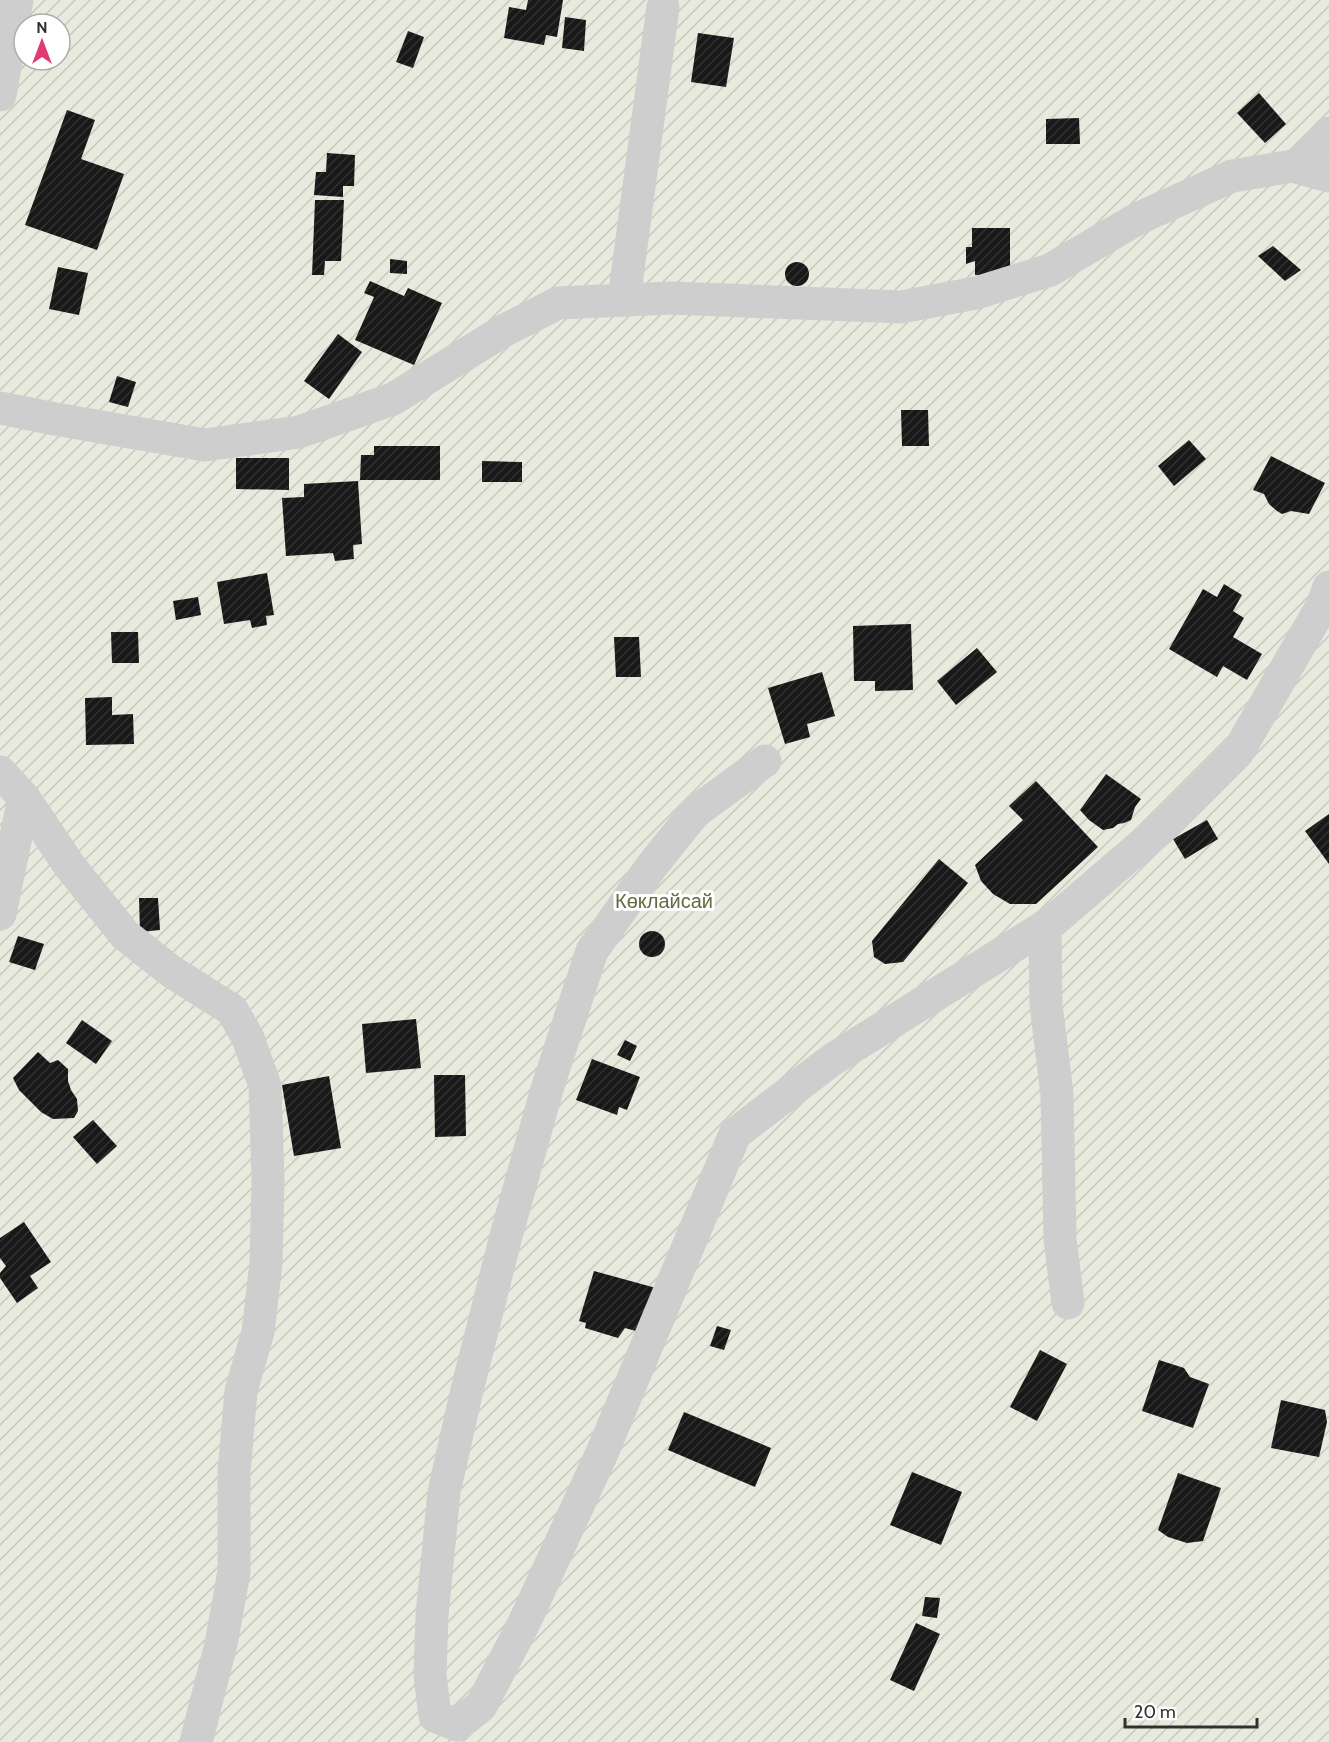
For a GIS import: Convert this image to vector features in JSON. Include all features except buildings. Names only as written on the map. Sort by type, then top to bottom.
[{"type":"street","points":[[0,95],[17,0]]},
{"type":"street","points":[[624,299],[663,7]]},
{"type":"street","points":[[1298,167],[1329,133]]},
{"type":"street","points":[[0,408],[205,445],[299,432],[393,399],[503,332],[558,303],[672,298],[901,307],[976,293],[1050,270],[1137,219],[1232,176],[1293,166],[1329,176]]},
{"type":"street","points":[[765,761],[695,812],[651,867],[592,951],[548,1089],[506,1236],[444,1492],[432,1616],[430,1676],[435,1716],[457,1725],[481,1706],[524,1623],[602,1453],[735,1134],[833,1059],[1052,922],[1165,825],[1238,752],[1322,606],[1329,587]]},
{"type":"street","points":[[0,772],[24,798],[69,865],[125,935],[172,972],[232,1010],[248,1038],[264,1086],[268,1180],[266,1263],[258,1332],[241,1391],[234,1472],[234,1572],[221,1644],[196,1742]]},
{"type":"street","points":[[0,914],[24,798]]},
{"type":"street","points":[[1045,926],[1047,1005],[1057,1094],[1060,1239],[1068,1303]]},
{"type":"green space","name":"Көклайсай","points":[[0,0],[1329,0],[1329,1742],[0,1742]]}]
